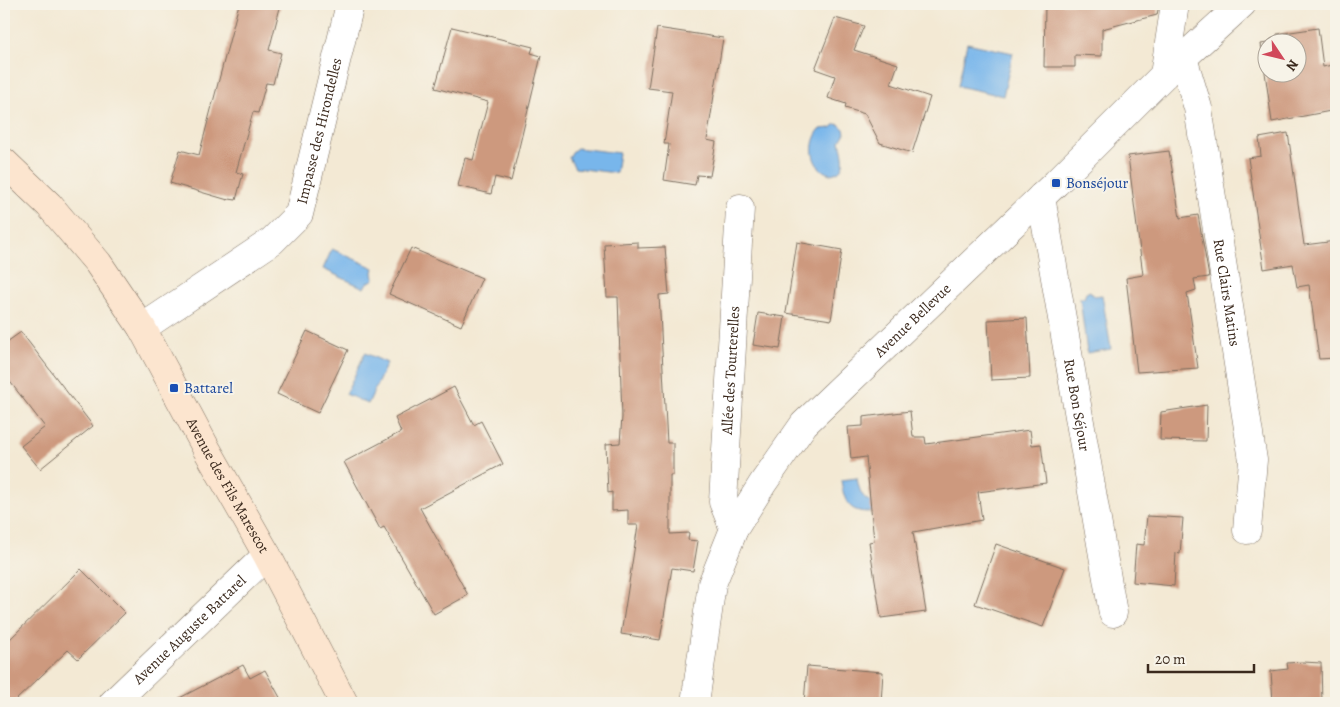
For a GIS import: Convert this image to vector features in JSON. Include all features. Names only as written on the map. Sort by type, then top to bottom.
[{"type":"street","name":"Impasse des Hirondelles","points":[[142,328],[272,241],[299,214],[350,4]]},
{"type":"street","points":[[1174,66],[1175,4]]},
{"type":"street","name":"Avenue Bellevue","points":[[695,703],[712,584],[734,529],[804,424],[1041,197],[1174,66],[1242,4]]},
{"type":"street","name":"Rue Clairs Matins","points":[[1174,66],[1198,108],[1253,460],[1247,530]]},
{"type":"street","name":"Avenue des Fils Marescot","points":[[4,162],[49,205],[92,256],[142,328],[206,448],[267,555],[344,703]]},
{"type":"street","name":"Rue Bon Séjour","points":[[1041,197],[1113,613]]},
{"type":"street","name":"Allée des Tourterelles","points":[[734,529],[723,502],[740,208]]},
{"type":"street","name":"Avenue Auguste Battarel","points":[[113,703],[267,555]]},
{"type":"water","points":[[967,43],[1013,53],[1003,96],[958,86]]},
{"type":"water","points":[[836,124],[844,129],[845,133],[840,141],[843,162],[840,170],[830,174],[818,166],[813,155],[813,148],[816,135],[820,129],[831,128]]},
{"type":"water","points":[[577,148],[619,153],[616,173],[575,168],[569,158]]},
{"type":"water","points":[[332,249],[374,268],[374,279],[366,284],[364,288],[323,269]]},
{"type":"water","points":[[1090,291],[1094,296],[1102,295],[1111,349],[1087,353],[1080,298],[1084,298],[1086,293]]},
{"type":"water","points":[[365,353],[387,363],[368,404],[346,394]]},
{"type":"water","points":[[857,478],[863,496],[885,511],[859,511],[849,505],[845,499],[841,480]]},
{"type":"building","points":[[239,4],[281,4],[269,50],[281,53],[273,84],[266,83],[258,113],[253,112],[236,172],[243,174],[236,200],[228,200],[170,183],[180,150],[199,155]]},
{"type":"building","points":[[1045,4],[1159,4],[1157,15],[1102,29],[1102,56],[1075,55],[1075,67],[1044,67]]},
{"type":"building","points":[[835,18],[864,26],[854,50],[898,64],[891,84],[930,97],[912,153],[880,143],[865,114],[845,108],[846,104],[828,98],[835,76],[815,69]]},
{"type":"building","points":[[452,27],[533,47],[531,53],[541,56],[511,181],[495,177],[491,194],[458,186],[465,158],[473,160],[488,102],[435,88]]},
{"type":"building","points":[[657,28],[723,38],[707,140],[716,142],[710,176],[697,175],[695,185],[664,180],[669,144],[664,144],[672,91],[648,88]]},
{"type":"building","points":[[1318,28],[1323,67],[1336,64],[1336,110],[1272,122],[1266,82],[1308,82],[1308,32],[1291,32]]},
{"type":"building","points":[[1288,133],[1304,245],[1336,241],[1336,358],[1319,359],[1309,285],[1297,287],[1293,264],[1264,269],[1248,158],[1261,156],[1259,138]]},
{"type":"building","points":[[1169,151],[1180,218],[1198,215],[1209,277],[1194,279],[1196,290],[1187,293],[1198,368],[1137,372],[1126,278],[1143,275],[1128,156]]},
{"type":"building","points":[[638,242],[638,248],[665,247],[669,294],[659,295],[667,443],[673,443],[673,475],[670,475],[670,534],[689,533],[688,540],[698,541],[693,571],[672,568],[660,640],[621,634],[638,525],[628,525],[628,510],[612,511],[612,492],[608,493],[606,444],[620,443],[622,417],[618,297],[607,297],[604,244]]},
{"type":"building","points":[[797,242],[842,250],[831,320],[786,313]]},
{"type":"building","points":[[411,248],[482,278],[461,326],[389,294]]},
{"type":"building","points":[[758,313],[785,317],[780,349],[753,345]]},
{"type":"building","points":[[1027,318],[1030,378],[991,380],[988,320]]},
{"type":"building","points":[[307,331],[348,350],[318,413],[277,394]]},
{"type":"building","points":[[21,332],[93,426],[40,469],[21,446],[45,427],[4,374],[4,344]]},
{"type":"building","points":[[454,387],[474,425],[481,421],[503,464],[420,508],[468,595],[434,614],[384,527],[380,529],[344,462],[401,432],[395,418]]},
{"type":"building","points":[[1207,405],[1206,441],[1160,440],[1161,412]]},
{"type":"building","points":[[910,411],[913,437],[925,437],[926,444],[1030,430],[1032,445],[1041,444],[1046,483],[978,492],[982,520],[913,532],[926,612],[881,618],[869,542],[874,541],[866,457],[851,459],[848,427],[863,426],[863,417]]},
{"type":"building","points":[[1147,516],[1183,518],[1180,554],[1176,553],[1174,586],[1133,582],[1136,544],[1144,545]]},
{"type":"building","points":[[996,544],[1065,568],[1043,627],[975,604]]},
{"type":"building","points":[[81,569],[125,613],[78,659],[68,650],[13,703],[4,703],[4,645]]},
{"type":"building","points":[[1287,663],[1321,663],[1322,703],[1273,703],[1271,671],[1288,669]]},
{"type":"building","points":[[243,665],[250,678],[265,670],[283,703],[170,703]]},
{"type":"building","points":[[807,666],[883,672],[881,703],[804,703]]},
{"type":"place","name":"Bonséjour","points":[[1056,183]]},
{"type":"place","name":"Battarel","points":[[174,388]]}]
